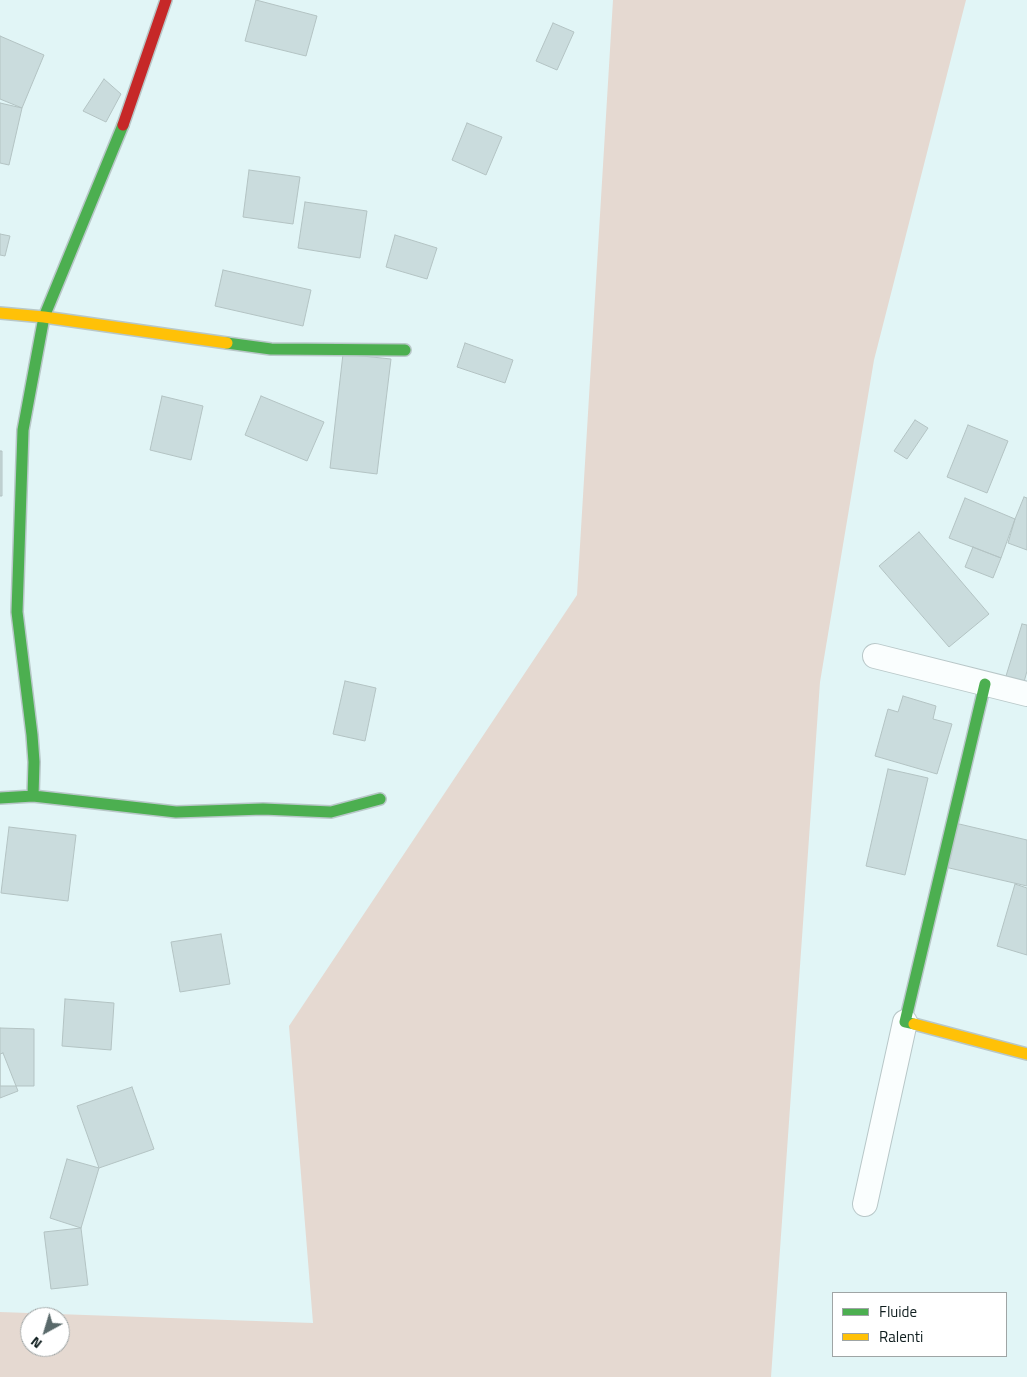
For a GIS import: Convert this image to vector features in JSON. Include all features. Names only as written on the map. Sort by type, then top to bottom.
[{"type":"street","points":[[33,796],[32,735],[17,612],[23,430],[44,317],[119,136],[166,0]]},
{"type":"street","points":[[0,313],[44,317],[271,349],[405,350]]},
{"type":"street","points":[[875,656],[1027,694]]},
{"type":"street","points":[[865,1204],[905,1022],[985,684]]},
{"type":"street","points":[[0,798],[33,796],[176,812],[263,809],[331,812],[380,799]]},
{"type":"street","points":[[905,1022],[1027,1054]]},
{"type":"shaded area","points":[[613,0],[966,0],[874,360],[820,682],[771,1377],[0,1377],[0,1312],[20,1313],[20,1357],[70,1357],[70,1314],[313,1323],[289,1026],[577,595]]},
{"type":"building","points":[[256,0],[317,16],[306,56],[245,41]]},
{"type":"building","points":[[553,23],[574,32],[557,70],[536,61]]},
{"type":"building","points":[[0,36],[44,55],[22,108],[0,99]]},
{"type":"building","points":[[104,79],[121,94],[106,122],[83,111]]},
{"type":"building","points":[[0,103],[22,108],[9,165],[0,163]]},
{"type":"building","points":[[467,123],[502,137],[486,175],[452,160]]},
{"type":"building","points":[[249,170],[300,177],[293,224],[243,217]]},
{"type":"building","points":[[305,202],[367,211],[360,258],[298,248]]},
{"type":"building","points":[[0,234],[10,236],[5,256],[0,255]]},
{"type":"building","points":[[395,235],[437,248],[427,279],[386,267]]},
{"type":"building","points":[[223,270],[311,290],[303,326],[215,306]]},
{"type":"building","points":[[465,343],[513,360],[505,383],[457,367]]},
{"type":"building","points":[[343,354],[391,359],[377,474],[330,468]]},
{"type":"building","points":[[162,396],[203,406],[191,460],[150,450]]},
{"type":"building","points":[[261,396],[324,422],[307,461],[245,435]]},
{"type":"building","points":[[915,420],[928,428],[907,459],[894,451]]},
{"type":"building","points":[[968,425],[1008,441],[987,493],[947,477]]},
{"type":"building","points":[[0,451],[2,451],[2,496],[0,496]]},
{"type":"building","points":[[1024,497],[1027,498],[1027,550],[1008,543]]},
{"type":"building","points":[[965,498],[1015,519],[1001,558],[949,538]]},
{"type":"building","points":[[919,532],[989,614],[949,647],[879,566]]},
{"type":"building","points":[[973,547],[1001,558],[993,578],[965,567]]},
{"type":"building","points":[[1022,624],[1027,625],[1027,671],[1024,682],[1006,676]]},
{"type":"building","points":[[345,681],[376,688],[365,741],[333,734]]},
{"type":"building","points":[[903,696],[936,706],[933,719],[952,724],[937,774],[875,756],[888,709],[898,712]]},
{"type":"building","points":[[888,769],[928,778],[905,875],[866,866]]},
{"type":"building","points":[[955,823],[1027,840],[1027,886],[945,867]]},
{"type":"building","points":[[9,827],[76,835],[68,901],[1,893]]},
{"type":"building","points":[[1015,884],[1027,888],[1027,955],[997,946]]},
{"type":"building","points":[[221,934],[230,984],[180,992],[171,942]]},
{"type":"building","points":[[65,999],[114,1003],[111,1050],[62,1046]]},
{"type":"building","points":[[0,1028],[34,1029],[34,1086],[0,1086]]},
{"type":"building","points":[[3,1053],[18,1091],[0,1098],[0,1054]]},
{"type":"building","points":[[132,1087],[154,1149],[99,1168],[77,1106]]},
{"type":"building","points":[[67,1159],[99,1168],[81,1228],[50,1218]]},
{"type":"building","points":[[81,1228],[88,1285],[51,1289],[44,1232]]},
{"type":"traffic: fast","points":[[33,796],[34,762],[32,735],[17,612],[23,430],[44,317],[123,125]]},
{"type":"traffic: fast","points":[[227,343],[271,349],[405,350]]},
{"type":"traffic: fast","points":[[914,1024],[905,1022],[985,684]]},
{"type":"traffic: fast","points":[[0,798],[33,796],[176,812],[263,809],[331,812],[380,799]]},
{"type":"traffic: slow","points":[[0,313],[44,317],[227,343]]},
{"type":"traffic: slow","points":[[914,1024],[1027,1054]]},
{"type":"traffic: jam","points":[[123,125],[166,0]]}]
